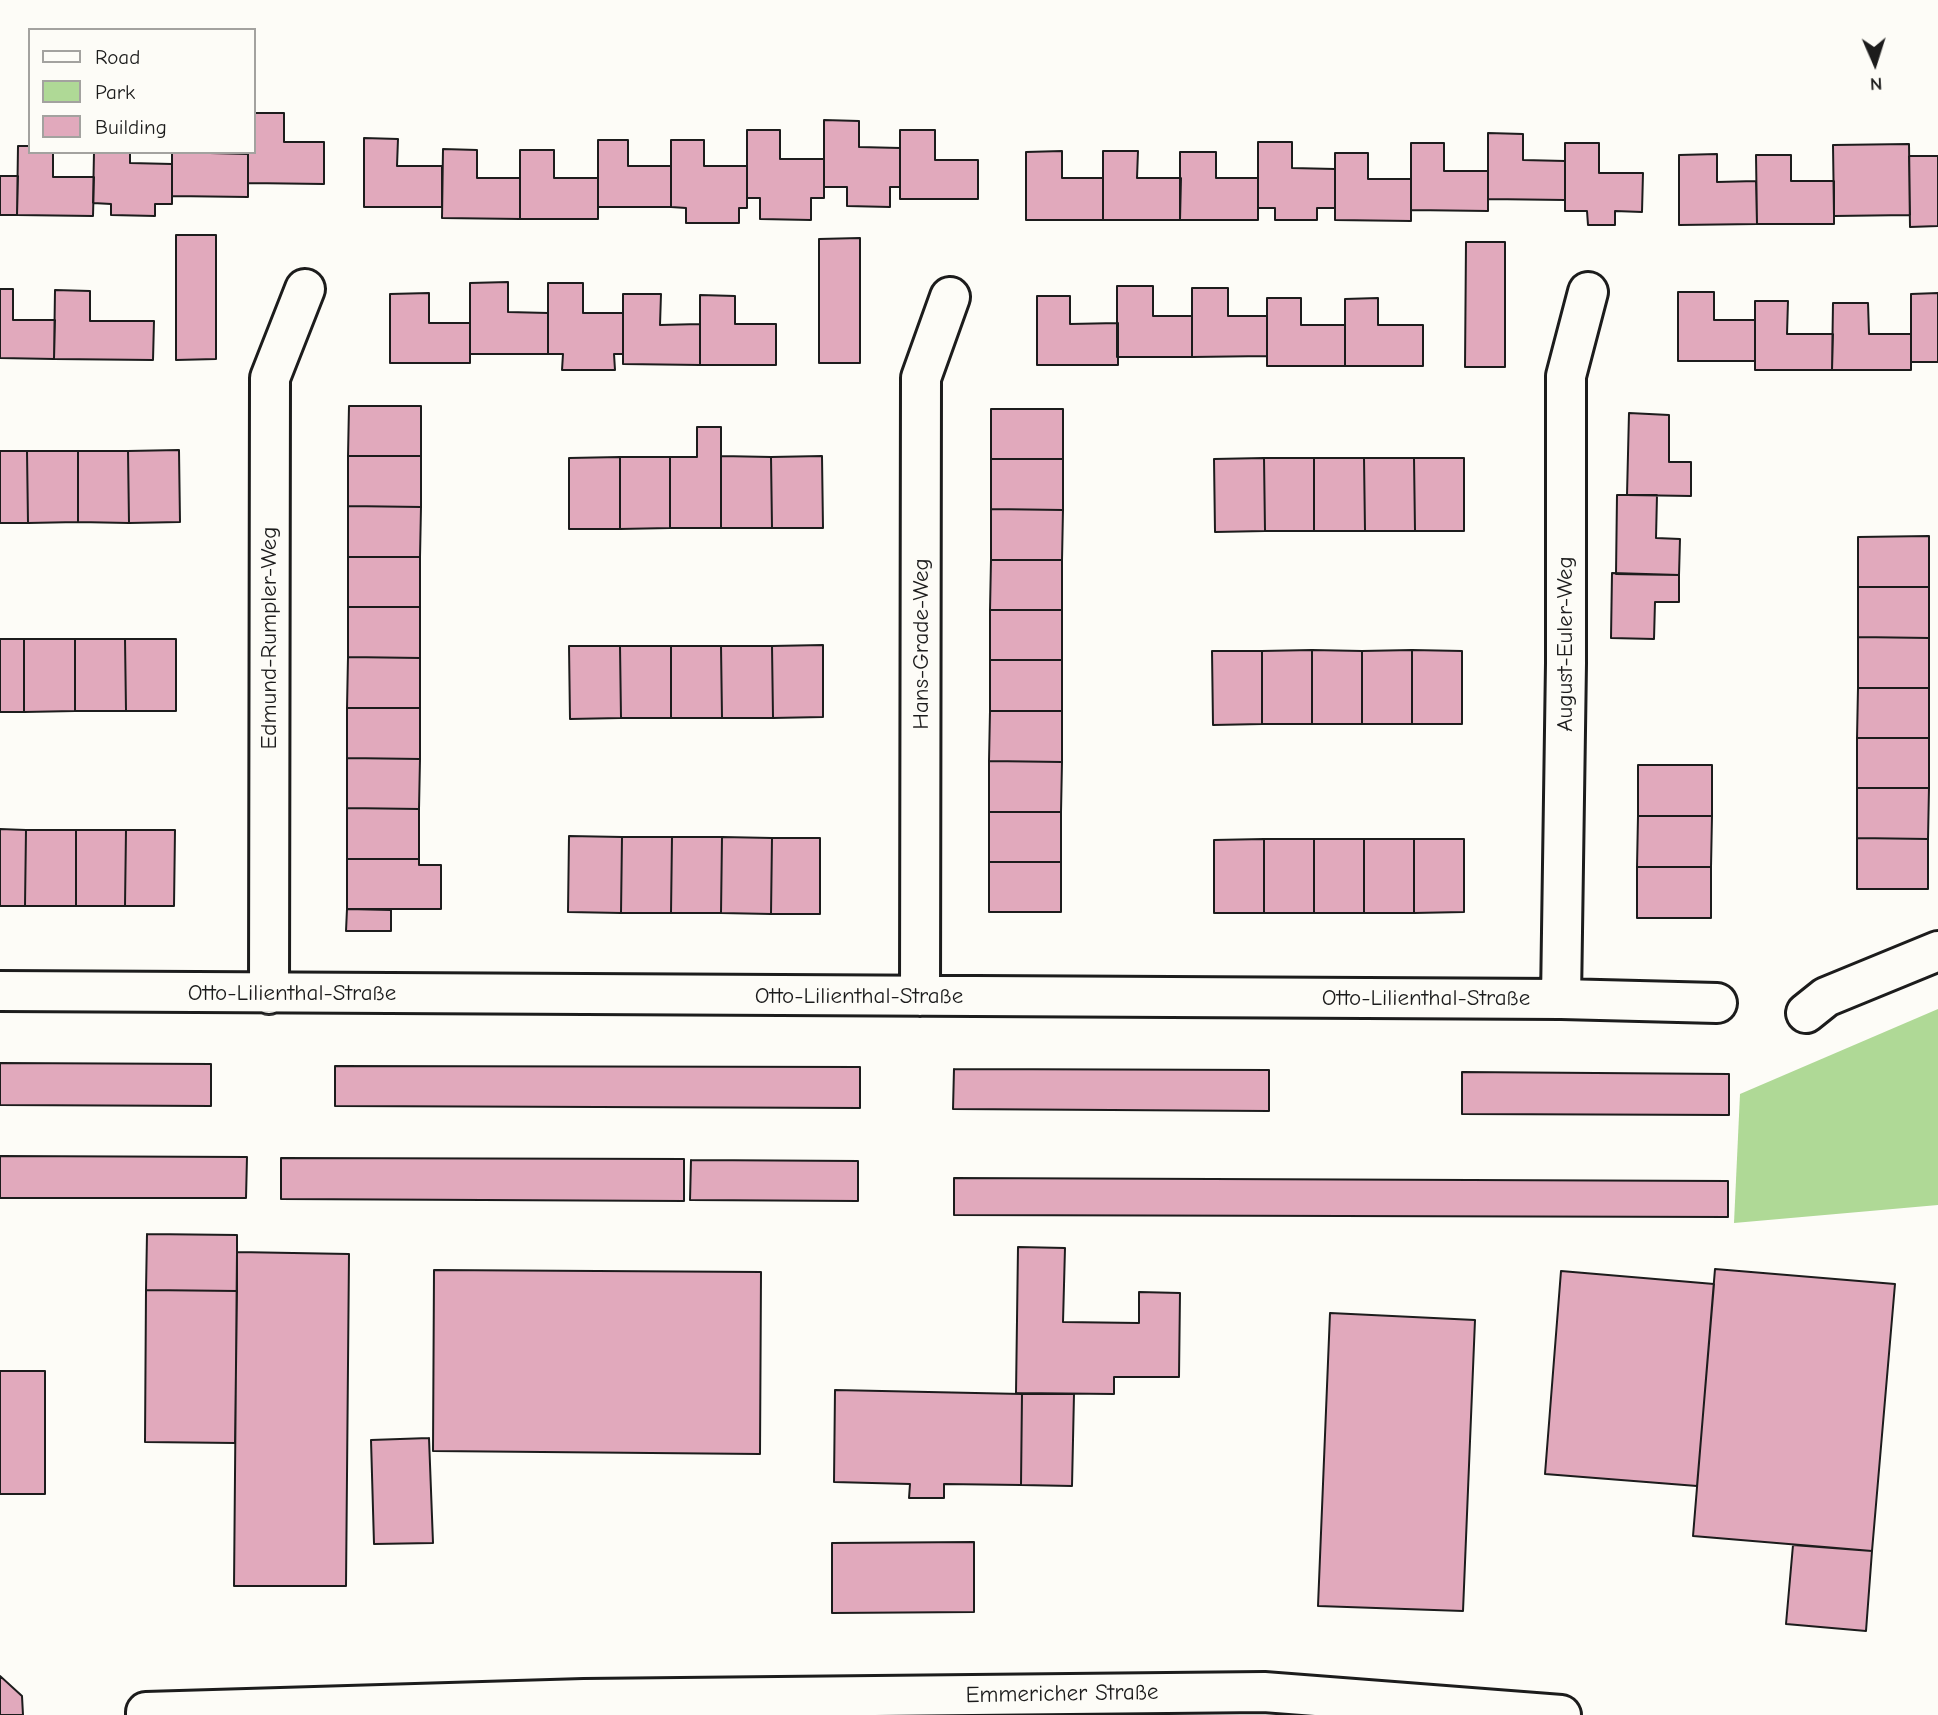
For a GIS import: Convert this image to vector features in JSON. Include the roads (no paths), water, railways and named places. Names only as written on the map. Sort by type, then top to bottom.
[{"type":"street","name":"Edmund-Rumpler-Weg","points":[[269,994],[270,379],[305,289]]},
{"type":"street","name":"August-Euler-Weg","points":[[1561,999],[1566,663],[1566,376],[1588,292]]},
{"type":"street","name":"Hans-Grade-Weg","points":[[920,996],[921,377],[950,297]]},
{"type":"street","points":[[1806,1013],[1826,997],[1938,951]]},
{"type":"street","name":"Otto-Lilienthal-Straße","points":[[0,991],[1561,999],[1717,1003]]},
{"type":"street","name":"Emmericher Straße","points":[[146,1715],[146,1712],[584,1699],[1264,1692],[1505,1713],[1560,1715]]}]
